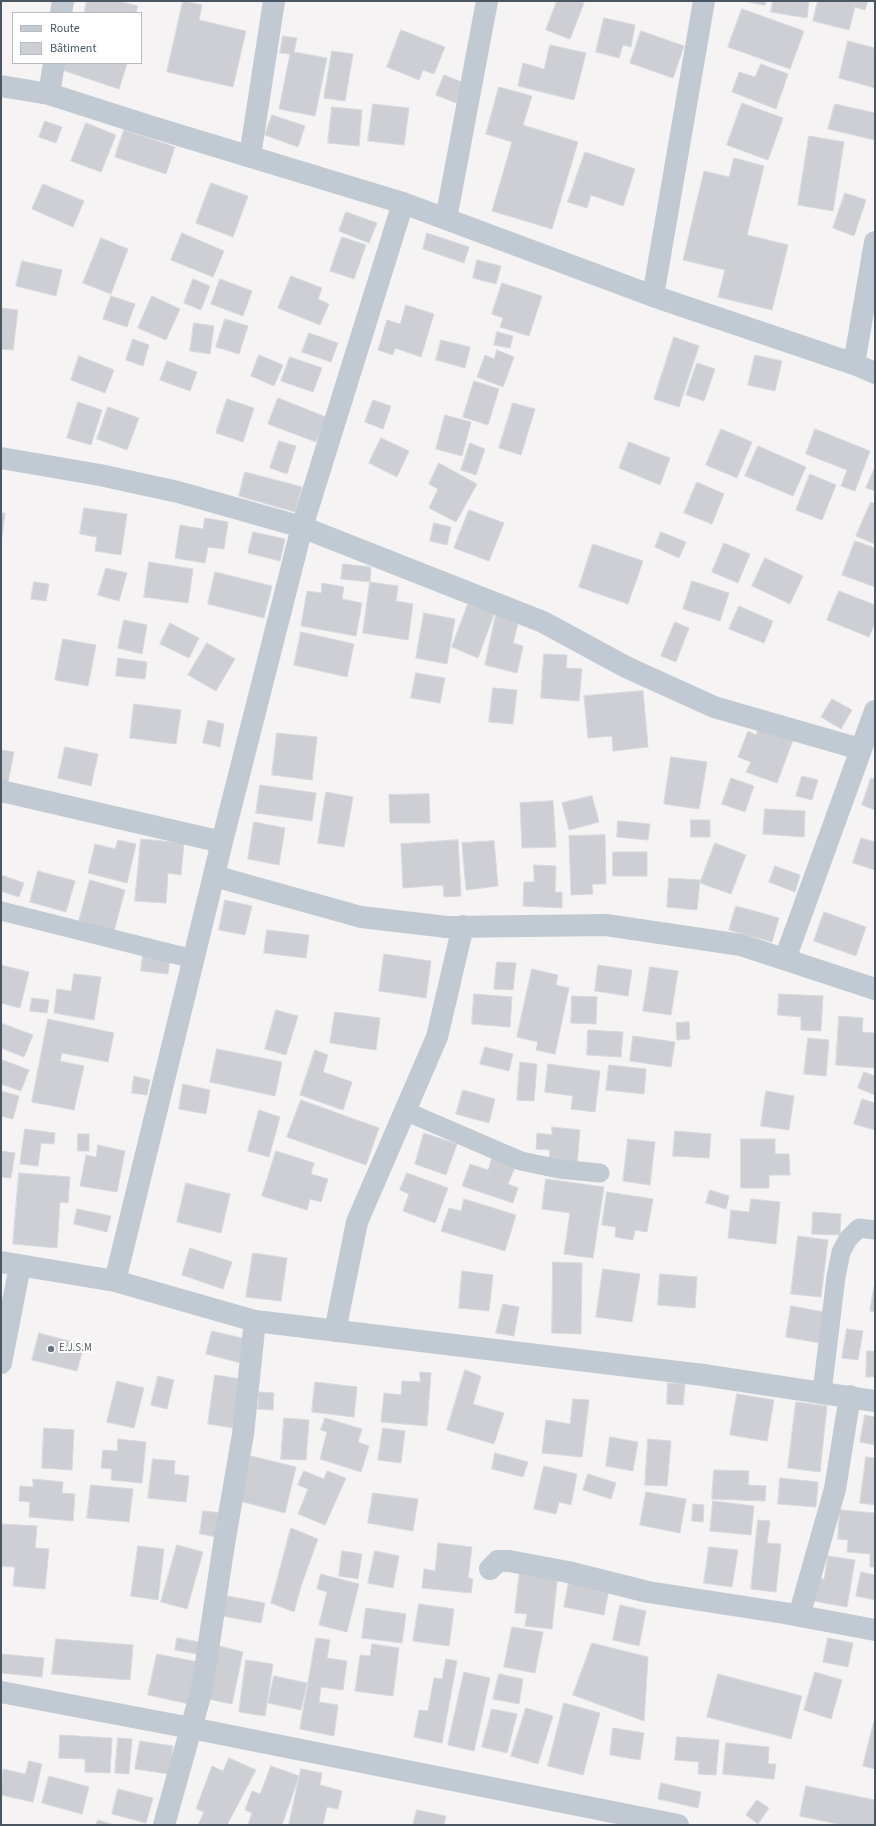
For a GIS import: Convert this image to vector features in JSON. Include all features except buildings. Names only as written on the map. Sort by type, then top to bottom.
[{"type":"street","points":[[61,12],[63,1]]},
{"type":"street","points":[[250,156],[274,1]]},
{"type":"street","points":[[446,219],[487,1]]},
{"type":"street","points":[[653,296],[704,1]]},
{"type":"street","points":[[49,94],[54,64]]},
{"type":"street","points":[[1,86],[49,94],[403,203],[653,296],[854,364],[875,373]]},
{"type":"street","points":[[115,1281],[193,958],[302,527],[403,203]]},
{"type":"street","points":[[854,364],[875,242]]},
{"type":"street","points":[[1,458],[100,475],[178,492],[302,527],[543,622],[626,667],[714,707],[860,749]]},
{"type":"street","points":[[785,959],[875,711]]},
{"type":"street","points":[[1,791],[222,842]]},
{"type":"street","points":[[214,876],[361,917],[447,927],[606,925],[741,945],[875,989]]},
{"type":"street","points":[[335,1331],[357,1222],[437,1037],[463,926]]},
{"type":"street","points":[[1,1363],[10,1264],[115,1281],[255,1321],[703,1374],[875,1401]]},
{"type":"street","points":[[164,1825],[202,1689],[224,1544],[243,1434],[255,1321]]},
{"type":"street","points":[[799,1616],[835,1489],[850,1396]]},
{"type":"street","points":[[490,1569],[498,1561],[509,1561],[568,1572],[648,1592],[799,1616],[875,1630]]},
{"type":"street","points":[[1,1692],[192,1728],[678,1825]]},
{"type":"lane","points":[[1,911],[193,958]]},
{"type":"lane","points":[[405,1112],[521,1160],[559,1169],[600,1173]]},
{"type":"lane","points":[[822,1392],[836,1277],[841,1252],[848,1239],[858,1228],[875,1230]]},
{"type":"place","name":"E.J.S.M","points":[[51,1349]]}]
